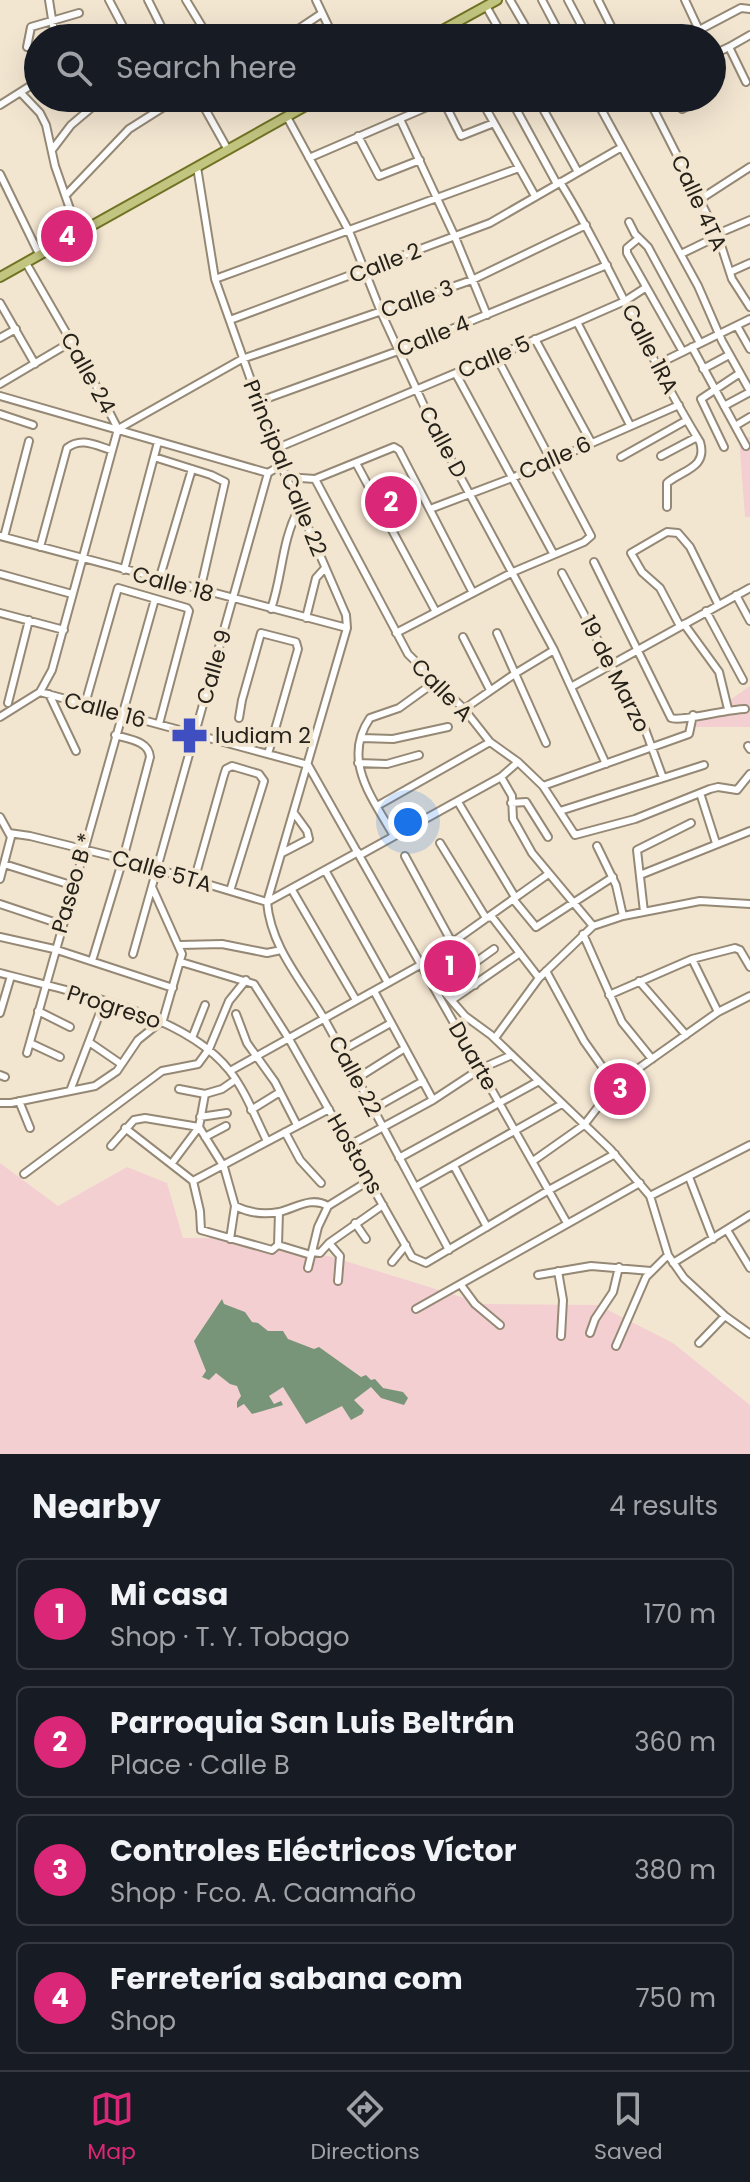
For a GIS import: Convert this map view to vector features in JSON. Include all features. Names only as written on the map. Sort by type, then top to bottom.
[{"type":"main road","points":[[459,24],[497,0]]},
{"type":"main road","points":[[1,275],[296,112]]},
{"type":"street","points":[[49,0],[53,22]]},
{"type":"street","points":[[109,0],[122,24]]},
{"type":"street","points":[[148,0],[160,24]]},
{"type":"street","points":[[186,0],[201,24]]},
{"type":"street","points":[[316,0],[326,24]]},
{"type":"street","points":[[473,0],[494,24]]},
{"type":"street","points":[[510,0],[524,24]]},
{"type":"street","points":[[542,0],[555,24]]},
{"type":"street","points":[[568,0],[581,24]]},
{"type":"street","points":[[598,0],[610,24]]},
{"type":"street","points":[[685,0],[696,24]]},
{"type":"street","points":[[710,24],[741,8],[750,9]]},
{"type":"street","points":[[44,24],[79,13]]},
{"type":"street","points":[[306,24],[321,14]]},
{"type":"street","points":[[726,48],[750,35]]},
{"type":"street","points":[[729,47],[746,82]]},
{"type":"street","points":[[742,74],[750,70]]},
{"type":"street","points":[[0,105],[24,91]]},
{"type":"street","points":[[21,93],[24,96]]},
{"type":"street","points":[[39,112],[78,232]]},
{"type":"street","points":[[52,150],[71,125],[86,112]]},
{"type":"street","points":[[67,194],[129,129],[154,112]]},
{"type":"street","points":[[207,112],[228,150]]},
{"type":"street","points":[[309,158],[416,112]]},
{"type":"street","points":[[451,112],[461,136],[494,123]]},
{"type":"street","points":[[488,112],[535,196],[622,147]]},
{"type":"street","name":"Calle 1RA","points":[[518,112],[586,225],[656,365],[697,437]]},
{"type":"street","points":[[545,112],[578,172]]},
{"type":"street","points":[[604,112],[703,296],[722,341],[750,392],[724,406]]},
{"type":"street","name":"Calle 4TA","points":[[655,112],[718,235],[730,272],[747,296],[750,307]]},
{"type":"street","name":"Calle D","points":[[287,117],[349,231],[381,312],[436,432],[554,650],[606,764]]},
{"type":"street","points":[[400,119],[487,315]]},
{"type":"street","points":[[358,136],[381,177],[420,160]]},
{"type":"street","name":"Principal Calle 22","points":[[197,167],[215,279],[257,402],[346,615],[347,628]]},
{"type":"street","points":[[699,200],[750,167]]},
{"type":"street","points":[[215,279],[519,168]]},
{"type":"street","points":[[0,174],[39,254]]},
{"type":"street","name":"Calle 2","points":[[230,320],[490,223],[535,196]]},
{"type":"street","points":[[681,254],[750,220]]},
{"type":"street","points":[[629,222],[648,247],[700,343]]},
{"type":"street","name":"Calle 3","points":[[118,429],[242,359],[472,280],[586,225]]},
{"type":"street","points":[[639,238],[626,251],[683,352]]},
{"type":"street","name":"Calle 24","points":[[26,263],[118,429],[64,630],[52,670],[40,692]]},
{"type":"street","points":[[730,272],[750,263]]},
{"type":"street","name":"Calle 4","points":[[257,402],[398,351],[607,265]]},
{"type":"street","name":"Calle 5","points":[[275,449],[577,322],[625,301],[645,288]]},
{"type":"street","points":[[0,303],[35,364]]},
{"type":"street","points":[[656,365],[750,319]]},
{"type":"street","points":[[577,322],[630,425]]},
{"type":"street","points":[[737,326],[750,349]]},
{"type":"street","points":[[0,338],[16,329]]},
{"type":"street","points":[[535,339],[591,442]]},
{"type":"street","points":[[71,342],[2,383],[0,394],[268,473],[281,465]]},
{"type":"street","points":[[692,347],[746,446]]},
{"type":"street","points":[[703,369],[729,355]]},
{"type":"street","points":[[396,633],[513,572],[584,542],[591,536],[496,356]]},
{"type":"street","points":[[724,447],[701,400],[714,388],[740,373]]},
{"type":"street","points":[[456,374],[553,553]]},
{"type":"street","name":"Calle 6","points":[[430,509],[512,478],[679,405]]},
{"type":"street","points":[[0,414],[33,425]]},
{"type":"street","points":[[735,426],[750,417]]},
{"type":"street","points":[[621,457],[687,420]]},
{"type":"street","points":[[661,456],[697,437],[702,447],[696,466],[667,483],[667,507]]},
{"type":"street","points":[[2,536],[29,441]]},
{"type":"street","points":[[40,547],[67,448],[83,441],[111,450]]},
{"type":"street","points":[[124,570],[158,442]]},
{"type":"street","points":[[286,477],[315,479],[394,447],[399,450],[473,593]]},
{"type":"street","points":[[154,457],[211,475],[225,484],[200,591]]},
{"type":"street","points":[[211,475],[216,458]]},
{"type":"street","points":[[356,463],[436,612]]},
{"type":"street","points":[[159,580],[192,469]]},
{"type":"street","name":"Calle 9","points":[[133,954],[268,473]]},
{"type":"street","name":"Calle A","points":[[315,479],[408,654],[464,709],[490,742],[518,762],[543,786],[576,835],[635,819],[700,793]]},
{"type":"street","points":[[271,609],[285,539],[299,508]]},
{"type":"street","points":[[718,604],[690,547],[678,533],[667,532],[631,553],[642,572],[660,588],[682,625],[719,672],[728,709]]},
{"type":"street","name":"Calle 18","points":[[2,536],[347,628]]},
{"type":"street","points":[[594,562],[673,720],[728,709],[745,709]]},
{"type":"street","points":[[306,618],[316,578],[325,568]]},
{"type":"street","name":"19 de Marzo","points":[[562,573],[645,729],[663,778]]},
{"type":"street","points":[[0,574],[72,594]]},
{"type":"street","points":[[134,593],[139,575]]},
{"type":"street","points":[[571,687],[750,588]]},
{"type":"street","points":[[85,704],[116,589],[134,593],[189,611],[159,724]]},
{"type":"street","points":[[736,595],[750,621]]},
{"type":"street","name":"Paseo B *","points":[[27,1053],[120,714],[155,599]]},
{"type":"street","points":[[706,611],[743,680]]},
{"type":"street","points":[[0,614],[64,630]]},
{"type":"street","points":[[20,706],[4,702],[29,620]]},
{"type":"street","points":[[267,902],[347,628]]},
{"type":"street","points":[[239,718],[261,633],[296,642],[298,649],[268,754]]},
{"type":"street","points":[[497,633],[546,743]]},
{"type":"street","points":[[463,637],[490,690]]},
{"type":"street","points":[[464,709],[554,650]]},
{"type":"street","points":[[394,836],[360,777],[358,763],[362,738],[370,718],[399,708],[435,682]]},
{"type":"street","points":[[0,717],[40,692]]},
{"type":"street","name":"Calle 16","points":[[40,692],[308,765]]},
{"type":"street","points":[[49,694],[76,751]]},
{"type":"street","points":[[543,786],[689,734],[693,715]]},
{"type":"street","points":[[362,738],[395,739],[448,727]]},
{"type":"street","points":[[92,961],[151,753],[144,745],[115,735]]},
{"type":"street","points":[[377,806],[490,742]]},
{"type":"street","points":[[358,763],[384,764],[419,755]]},
{"type":"street","points":[[267,902],[458,802],[501,777],[518,762]]},
{"type":"street","name":"Duarte","points":[[308,765],[567,1223]]},
{"type":"street","points":[[560,811],[704,765]]},
{"type":"street","points":[[194,881],[224,775],[226,769],[232,766],[259,774],[264,781],[230,891]]},
{"type":"street","points":[[716,843],[700,793],[718,787],[737,790],[750,774]]},
{"type":"street","points":[[501,777],[511,795],[513,819],[522,836],[547,875],[593,926]]},
{"type":"street","points":[[458,802],[514,898],[536,927],[613,877]]},
{"type":"street","points":[[511,803],[526,802],[548,837]]},
{"type":"street","points":[[281,854],[309,839],[294,813]]},
{"type":"street","points":[[0,817],[11,842],[0,879]]},
{"type":"street","points":[[644,912],[637,850],[691,823]]},
{"type":"street","points":[[640,875],[750,831]]},
{"type":"street","name":"Calle 5TA","points":[[9,833],[123,859],[267,902]]},
{"type":"street","points":[[440,843],[486,918]]},
{"type":"street","points":[[597,846],[613,877],[623,916]]},
{"type":"street","points":[[405,856],[475,985]]},
{"type":"street","points":[[4,864],[74,886]]},
{"type":"street","points":[[325,870],[388,983]]},
{"type":"street","points":[[230,1071],[356,1000],[423,967],[547,875]]},
{"type":"street","points":[[0,1103],[95,1086],[117,1071],[138,1040],[163,1020],[181,962],[180,945],[151,885]]},
{"type":"street","points":[[292,890],[356,1000]]},
{"type":"street","points":[[495,1038],[539,978],[593,926],[623,916],[700,901],[750,904]]},
{"type":"street","name":"Calle 22","points":[[267,902],[268,918],[281,950],[323,1018],[449,1250]]},
{"type":"street","points":[[0,904],[63,925]]},
{"type":"street","points":[[486,918],[492,917],[539,978]]},
{"type":"street","points":[[583,934],[609,995],[631,1035],[652,1059]]},
{"type":"street","points":[[0,937],[54,949],[173,988]]},
{"type":"street","points":[[180,945],[222,944],[267,953],[281,950]]},
{"type":"street","points":[[609,995],[692,959],[735,948],[740,950],[750,967]]},
{"type":"street","points":[[466,969],[494,949]]},
{"type":"street","points":[[452,1000],[520,953]]},
{"type":"street","points":[[692,959],[718,1012]]},
{"type":"street","points":[[24,1174],[162,1071],[196,1066],[209,1049],[229,1001],[246,980],[181,962]]},
{"type":"street","points":[[423,967],[465,1016],[495,1038],[615,1154],[650,1196],[668,1255],[684,1278],[725,1316],[748,1330]]},
{"type":"street","points":[[546,971],[584,1041],[615,1085]]},
{"type":"street","name":"Progreso","points":[[0,973],[163,1020],[192,1038],[209,1049],[230,1071],[267,1141]]},
{"type":"street","points":[[0,1013],[11,976]]},
{"type":"street","name":"Hostons","points":[[246,980],[254,984],[289,1039],[412,1257],[426,1263],[449,1250]]},
{"type":"street","points":[[639,981],[686,1035]]},
{"type":"street","points":[[374,991],[433,1100]]},
{"type":"street","points":[[533,1161],[584,1125],[615,1085],[718,1012],[750,996]]},
{"type":"street","points":[[70,1091],[104,1002]]},
{"type":"street","points":[[192,1038],[205,1005]]},
{"type":"street","points":[[38,1011],[70,1027]]},
{"type":"street","points":[[236,1014],[243,1036],[280,1092],[297,1125]]},
{"type":"street","points":[[341,1051],[391,1023]]},
{"type":"street","points":[[89,1042],[121,1064]]},
{"type":"street","points":[[30,1043],[60,1057]]},
{"type":"street","points":[[356,1079],[405,1048]]},
{"type":"street","points":[[350,1145],[433,1100],[480,1069],[512,1055]]},
{"type":"street","points":[[179,1089],[205,1094],[222,1089],[235,1080]]},
{"type":"street","points":[[373,1109],[423,1081]]},
{"type":"street","points":[[399,1158],[539,1081]]},
{"type":"street","points":[[251,1110],[280,1092]]},
{"type":"street","points":[[172,1163],[199,1127],[205,1094]]},
{"type":"street","points":[[19,1101],[30,1128]]},
{"type":"street","points":[[415,1187],[562,1104]]},
{"type":"street","points":[[193,1181],[329,1109]]},
{"type":"street","points":[[200,1117],[227,1113]]},
{"type":"street","points":[[111,1146],[134,1120],[145,1118],[199,1127],[224,1167],[235,1206],[230,1239]]},
{"type":"street","points":[[205,1137],[226,1126]]},
{"type":"street","points":[[125,1128],[193,1181],[201,1230],[272,1250],[278,1245],[279,1212]]},
{"type":"street","points":[[285,1132],[300,1160],[321,1183]]},
{"type":"street","points":[[650,1196],[750,1145]]},
{"type":"street","points":[[449,1250],[615,1154]]},
{"type":"street","points":[[454,1166],[487,1227]]},
{"type":"street","points":[[689,1177],[713,1239]]},
{"type":"street","points":[[308,1268],[318,1227],[328,1206],[370,1180]]},
{"type":"street","points":[[416,1309],[640,1183]]},
{"type":"street","points":[[235,1206],[254,1213],[279,1212],[315,1201],[328,1206]]},
{"type":"street","points":[[278,1245],[319,1254],[355,1223],[383,1205]]},
{"type":"street","points":[[673,1263],[750,1215]]},
{"type":"street","points":[[355,1223],[366,1239]]},
{"type":"street","points":[[727,1230],[750,1268]]},
{"type":"street","points":[[329,1243],[340,1256],[338,1281]]},
{"type":"street","points":[[392,1262],[406,1245]]},
{"type":"street","points":[[616,1346],[646,1277],[668,1255]]},
{"type":"street","points":[[538,1275],[591,1266],[651,1271]]},
{"type":"street","points":[[590,1333],[595,1319],[613,1292],[619,1267]]},
{"type":"street","points":[[558,1271],[563,1300],[561,1336]]},
{"type":"street","points":[[461,1285],[475,1304],[500,1325]]},
{"type":"street","points":[[699,1343],[725,1316]]},
{"type":"shaded area","points":[[750,437],[750,517],[745,517],[739,438]]},
{"type":"shaded area","points":[[750,686],[750,727],[691,727]]},
{"type":"shaded area","points":[[0,1163],[58,1206],[127,1167],[167,1183],[183,1238],[213,1238],[256,1248],[329,1256],[484,1304],[598,1305],[673,1343],[750,1405],[750,1454],[0,1454]]},
{"type":"shaded area","points":[[222,1299],[224,1304],[245,1312],[252,1322],[268,1331],[283,1331],[288,1339],[314,1349],[319,1347],[361,1377],[366,1375],[371,1380],[375,1379],[383,1388],[403,1392],[408,1398],[404,1405],[381,1398],[371,1387],[354,1400],[364,1410],[362,1414],[351,1420],[342,1406],[306,1424],[283,1387],[269,1396],[274,1404],[281,1401],[283,1405],[252,1414],[244,1404],[237,1408],[241,1396],[237,1386],[216,1373],[209,1380],[202,1377],[206,1371],[194,1341]]},
{"type":"place","name":"Ferretería sabana com","points":[[67,236]]},
{"type":"place","name":"Parroquia San Luis Beltrán","points":[[391,502]]},
{"type":"place","name":"ludiam 2","points":[[189,735]]},
{"type":"place","name":"Mi casa","points":[[450,966]]},
{"type":"place","name":"Controles Eléctricos Víctor","points":[[620,1089]]}]
